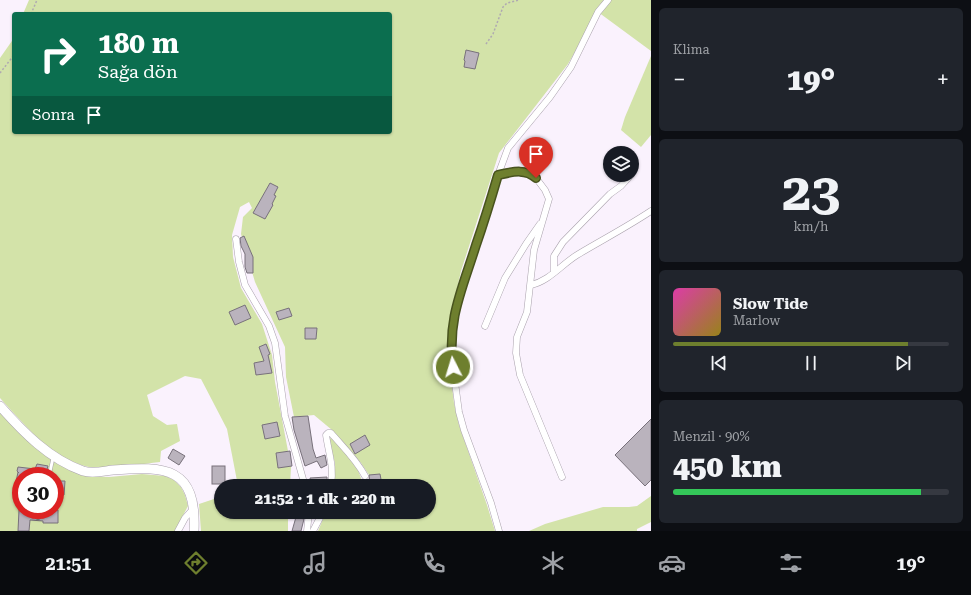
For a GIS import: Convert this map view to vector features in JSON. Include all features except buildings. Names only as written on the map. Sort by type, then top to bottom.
[{"type":"street","points":[[499,531],[491,503],[464,430],[459,412],[451,341],[454,318],[462,285],[508,148],[550,98],[571,67],[598,12],[608,0]]},
{"type":"street","points":[[498,175],[518,171],[528,172],[536,178],[549,198],[534,250],[527,312],[517,337],[516,353],[517,364],[525,389],[562,477]]},
{"type":"street","points":[[554,272],[554,256],[563,242],[610,194],[625,182]]},
{"type":"street","points":[[530,285],[541,282],[575,256],[625,228],[651,211]]},
{"type":"street","points":[[485,326],[505,278],[543,220]]},
{"type":"street","points":[[236,238],[239,262],[245,285],[269,326],[275,343],[285,416],[303,479]]},
{"type":"street","points":[[0,406],[35,442],[72,466],[88,472],[153,469],[166,471],[173,474],[184,483],[191,495],[194,508],[194,531]]},
{"type":"street","points":[[331,479],[332,468],[326,435],[328,433],[331,433],[353,457],[365,476]]},
{"type":"street","points":[[178,531],[185,518],[194,508]]},
{"type":"street","points":[[307,531],[308,519]]},
{"type":"street","points":[[313,531],[319,519]]},
{"type":"lane","points":[[51,467],[54,455]]},
{"type":"path","points":[[32,12],[37,0]]},
{"type":"path","points":[[486,44],[493,34],[503,7],[507,3],[519,0]]},
{"type":"path","points":[[0,73],[12,58]]},
{"type":"green space","points":[[29,0],[651,0],[651,51],[598,12],[568,64],[499,153],[461,271],[449,325],[447,344],[454,403],[459,425],[495,531],[318,531],[323,519],[436,519],[436,479],[369,479],[369,475],[361,463],[332,430],[314,415],[294,417],[286,377],[285,347],[255,282],[241,234],[243,217],[252,208],[249,202],[240,207],[232,235],[233,257],[241,288],[262,324],[272,355],[275,382],[291,467],[290,479],[237,479],[227,429],[201,379],[185,376],[147,395],[153,416],[167,425],[177,424],[180,441],[161,451],[160,462],[126,466],[91,467],[75,463],[51,449],[29,430],[0,398],[0,58],[12,41],[12,134],[392,134],[392,12],[24,12]]},
{"type":"green space","points":[[651,56],[651,135],[641,147],[621,130]]},
{"type":"green space","points":[[0,412],[88,476],[109,477],[142,474],[165,476],[174,480],[181,487],[188,506],[175,531],[0,531]]},
{"type":"green space","points":[[330,438],[333,439],[356,465],[361,479],[334,479],[335,463],[329,441]]},
{"type":"green space","points":[[651,496],[651,522],[637,529],[637,531],[529,531],[545,524],[603,507],[637,506]]},
{"type":"green space","points":[[214,499],[214,519],[288,519],[288,531],[201,531],[199,504]]},
{"type":"route","points":[[453,367],[451,341],[454,318],[462,285],[476,247],[498,175],[518,171],[528,172],[536,178]]}]
